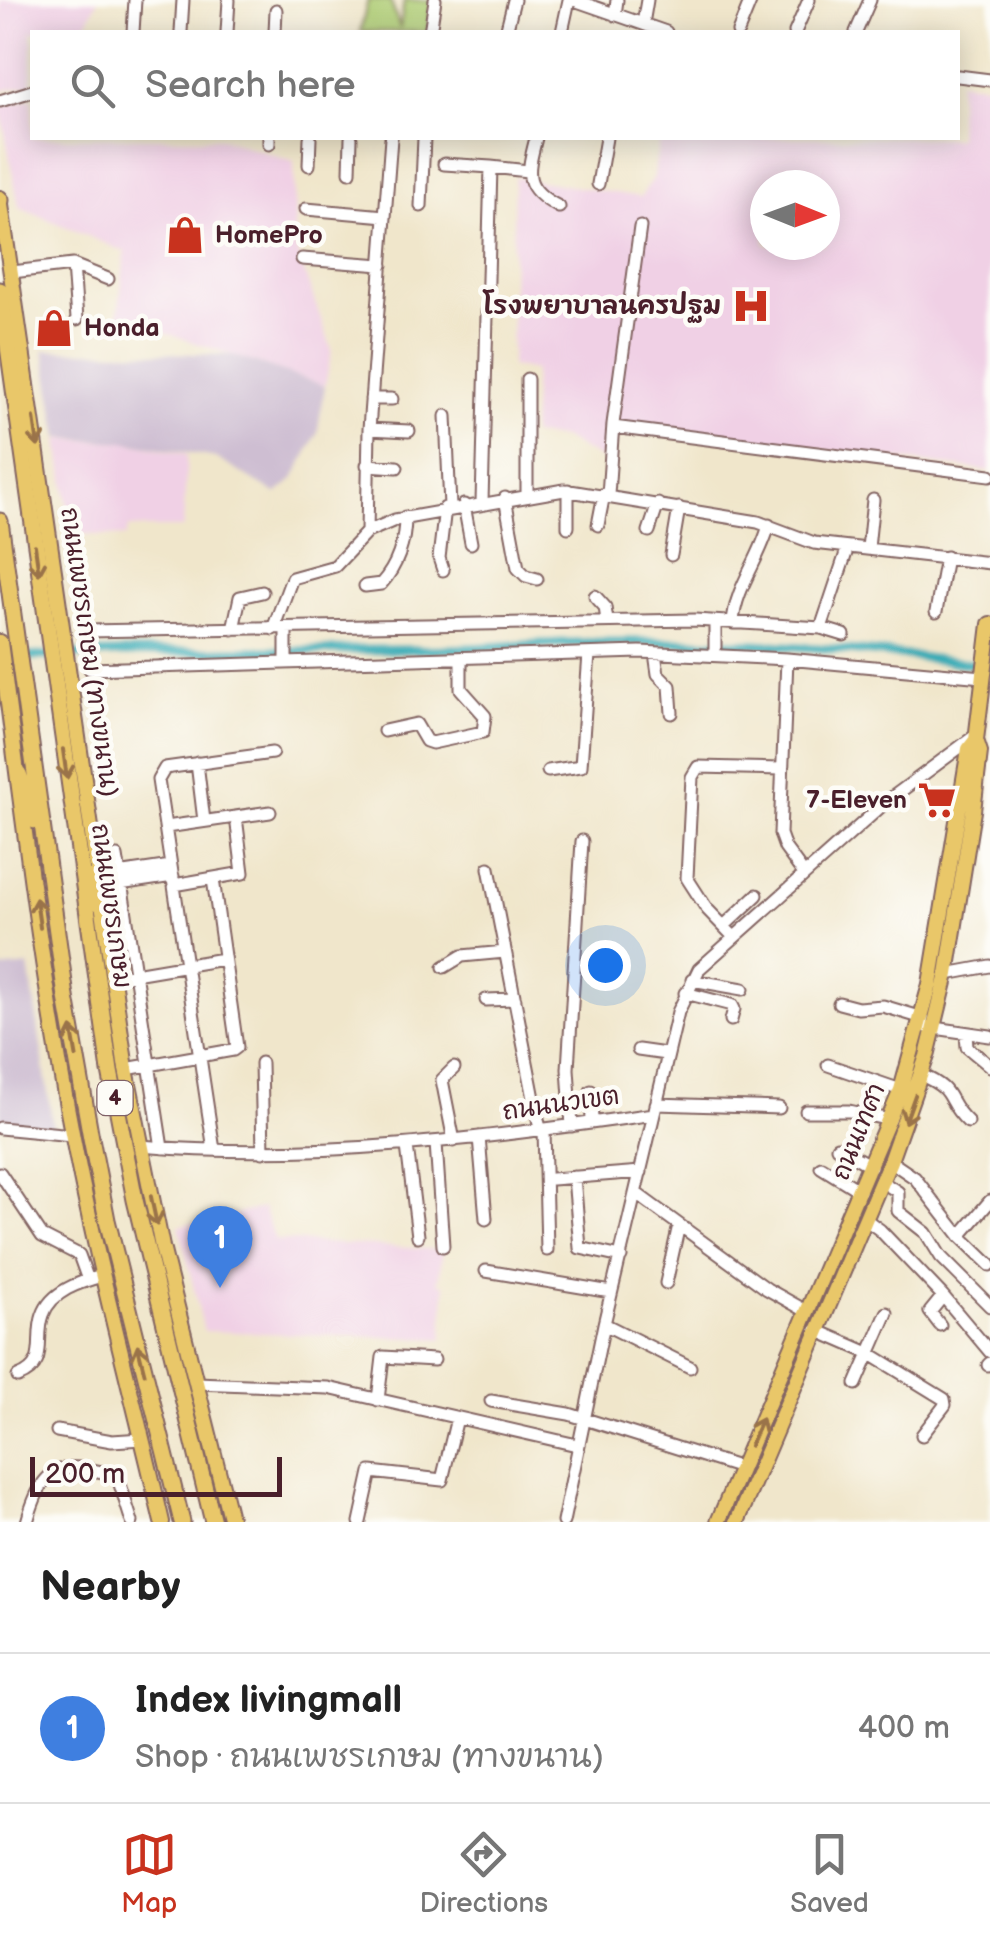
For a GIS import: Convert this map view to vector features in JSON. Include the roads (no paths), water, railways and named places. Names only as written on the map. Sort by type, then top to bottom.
[{"type":"highway","name":"ถนนเพชรเกษม","points":[[0,290],[46,629],[60,666],[78,855],[110,1072],[161,1312],[213,1522]]},
{"type":"highway","name":"4","points":[[0,521],[8,677],[46,848],[66,997],[91,1138],[107,1220],[182,1522]]},
{"type":"highway","points":[[19,774],[46,848]]},
{"type":"highway","points":[[78,855],[101,906]]},
{"type":"highway","points":[[154,1414],[170,1418],[177,1408],[162,1354],[161,1312]]},
{"type":"main road","name":"ถนนเพชรเกษม (ทางขนาน)","points":[[0,201],[64,629],[60,666],[126,1068],[140,1146],[230,1522]]},
{"type":"main road","name":"ถนนเทศา","points":[[718,1522],[871,1166],[947,974],[973,810],[980,752],[976,737],[990,624]]},
{"type":"main road","name":"4","points":[[8,677],[50,1003],[95,1278],[162,1522]]},
{"type":"main road","name":"ถนนเทศา","points":[[737,1522],[890,1161],[921,1076],[969,749],[976,737]]},
{"type":"street","points":[[133,30],[135,0]]},
{"type":"street","points":[[181,30],[184,0]]},
{"type":"street","points":[[228,30],[229,0]]},
{"type":"street","points":[[430,30],[436,0]]},
{"type":"street","points":[[506,30],[514,0]]},
{"type":"street","points":[[563,30],[572,0],[660,30]]},
{"type":"street","points":[[617,0],[622,30]]},
{"type":"street","points":[[642,24],[647,0]]},
{"type":"street","points":[[739,30],[751,0]]},
{"type":"street","points":[[796,30],[809,0]]},
{"type":"street","points":[[857,30],[870,0]]},
{"type":"street","points":[[275,30],[276,10]]},
{"type":"street","points":[[960,76],[990,80]]},
{"type":"street","points":[[0,101],[30,92]]},
{"type":"street","points":[[309,165],[310,140]]},
{"type":"street","points":[[350,172],[351,140]]},
{"type":"street","points":[[367,532],[369,430],[391,140]]},
{"type":"street","points":[[421,206],[424,140]]},
{"type":"street","points":[[536,140],[528,170],[535,191],[559,207]]},
{"type":"street","points":[[598,184],[606,140]]},
{"type":"street","points":[[444,164],[528,170]]},
{"type":"street","points":[[482,502],[490,167]]},
{"type":"street","points":[[306,210],[385,216]]},
{"type":"street","points":[[598,525],[606,494],[640,226]]},
{"type":"street","points":[[302,259],[382,265]]},
{"type":"street","points":[[12,272],[73,264],[108,279]]},
{"type":"street","points":[[73,264],[77,320]]},
{"type":"street","points":[[527,379],[527,494]]},
{"type":"street","points":[[372,399],[392,399]]},
{"type":"street","points":[[443,570],[439,558],[448,508],[446,416]]},
{"type":"street","points":[[613,428],[990,475]]},
{"type":"street","points":[[369,430],[410,431]]},
{"type":"street","points":[[367,465],[397,467]]},
{"type":"street","points":[[568,490],[568,527]]},
{"type":"street","points":[[286,659],[282,631],[292,578],[335,566],[367,532],[405,517],[527,494],[568,490],[606,494],[770,525],[814,544],[990,564]]},
{"type":"street","points":[[505,498],[518,568],[537,579]]},
{"type":"street","points":[[868,548],[873,500]]},
{"type":"street","points":[[649,532],[658,504]]},
{"type":"street","points":[[464,505],[472,543]]},
{"type":"street","points":[[671,555],[679,508]]},
{"type":"street","points":[[365,586],[378,586],[386,580],[399,558],[405,517]]},
{"type":"street","points":[[734,623],[736,596],[762,553],[770,525]]},
{"type":"street","points":[[820,628],[848,547]]},
{"type":"street","points":[[936,612],[946,558]]},
{"type":"street","points":[[232,629],[240,597],[262,592]]},
{"type":"street","points":[[595,596],[605,606],[607,621]]},
{"type":"street","points":[[86,631],[282,631],[607,621],[715,628],[734,623],[820,628],[844,635]]},
{"type":"street","points":[[715,628],[715,653]]},
{"type":"street","points":[[655,653],[658,674],[670,686],[672,713]]},
{"type":"street","points":[[90,669],[286,659],[460,660],[715,653],[983,673]]},
{"type":"street","points":[[548,770],[581,766],[589,654]]},
{"type":"street","points":[[787,659],[780,834],[784,848],[804,874]]},
{"type":"street","points":[[384,731],[416,724],[426,741],[432,743],[483,732],[485,716],[460,689],[460,660]]},
{"type":"street","name":"ถนนนวเขต","points":[[140,1146],[264,1152],[407,1146],[572,1126],[655,1109],[666,1054],[686,993],[729,931],[804,874],[886,802],[976,737]]},
{"type":"street","points":[[214,1150],[158,780],[166,768],[272,753]]},
{"type":"street","points":[[196,764],[204,821]]},
{"type":"street","points":[[757,896],[729,931],[699,899],[688,878],[692,777],[698,767],[781,769]]},
{"type":"street","points":[[166,827],[270,812]]},
{"type":"street","points":[[98,882],[173,876],[213,879],[244,872],[236,817]]},
{"type":"street","points":[[572,1126],[568,1069],[582,841]]},
{"type":"street","points":[[117,856],[162,1148]]},
{"type":"street","points":[[489,868],[542,1129],[547,1250]]},
{"type":"street","points":[[126,1068],[237,1047],[213,879]]},
{"type":"street","points":[[444,967],[462,956],[505,952]]},
{"type":"street","points":[[111,978],[223,959]]},
{"type":"street","points":[[947,974],[990,966]]},
{"type":"street","points":[[692,980],[744,989]]},
{"type":"street","points":[[686,993],[732,1004],[731,1020]]},
{"type":"street","points":[[486,1000],[515,1000]]},
{"type":"street","points":[[839,1004],[858,1008],[883,1006],[926,1024],[990,1036]]},
{"type":"street","points":[[966,1034],[966,1048],[990,1066]]},
{"type":"street","points":[[638,1050],[666,1054]]},
{"type":"street","points":[[262,1063],[264,1152]]},
{"type":"street","points":[[828,1065],[901,1090]]},
{"type":"street","points":[[454,1068],[442,1080],[454,1141]]},
{"type":"street","points":[[921,1076],[945,1087],[956,1111],[968,1122]]},
{"type":"street","points":[[591,1091],[592,1123]]},
{"type":"street","points":[[563,1522],[611,1292],[655,1109],[779,1108]]},
{"type":"street","points":[[806,1111],[849,1111],[890,1120]]},
{"type":"street","points":[[0,1128],[72,1136]]},
{"type":"street","points":[[479,1137],[486,1219]]},
{"type":"street","points":[[436,1143],[443,1246]]},
{"type":"street","points":[[407,1146],[418,1236]]},
{"type":"street","points":[[837,1146],[871,1166]]},
{"type":"street","points":[[890,1161],[915,1178],[960,1236],[990,1265]]},
{"type":"street","points":[[820,1167],[860,1191]]},
{"type":"street","points":[[552,1179],[642,1172]]},
{"type":"street","points":[[0,1173],[42,1236],[79,1255],[95,1278],[59,1293],[50,1301],[42,1315],[40,1357],[32,1370],[18,1377]]},
{"type":"street","points":[[574,1178],[580,1248],[620,1257]]},
{"type":"street","points":[[881,1180],[898,1192],[898,1211],[926,1234],[942,1257],[990,1306]]},
{"type":"street","points":[[636,1194],[767,1289],[808,1312]]},
{"type":"street","points":[[960,1236],[990,1201]]},
{"type":"street","points":[[865,1218],[944,1296],[989,1360]]},
{"type":"street","points":[[666,1283],[679,1225]]},
{"type":"street","points":[[486,1272],[611,1292]]},
{"type":"street","points":[[940,1325],[930,1312],[944,1296]]},
{"type":"street","points":[[856,1384],[887,1313]]},
{"type":"street","points":[[604,1324],[690,1368]]},
{"type":"street","points":[[816,1330],[869,1354],[944,1400],[945,1405],[922,1435]]},
{"type":"street","points":[[378,1400],[383,1357],[434,1360]]},
{"type":"street","points":[[196,1383],[318,1387],[577,1445]]},
{"type":"street","points":[[491,1401],[583,1418],[740,1468]]},
{"type":"street","points":[[360,1522],[371,1472],[442,1480],[457,1418]]},
{"type":"street","points":[[57,1431],[112,1441],[142,1439]]},
{"type":"street","points":[[27,1522],[44,1479],[58,1470],[77,1467],[118,1478],[132,1522]]},
{"type":"waterway","points":[[0,658],[668,642],[828,648],[986,666]]},
{"type":"place","name":"HomePro","points":[[185,235]]},
{"type":"place","name":"โรงพยาบาลนครปฐม","points":[[751,306]]},
{"type":"place","name":"Honda","points":[[54,328]]},
{"type":"place","name":"7-Eleven","points":[[937,800]]},
{"type":"place","name":"Index livingmall","points":[[220,1288]]}]
